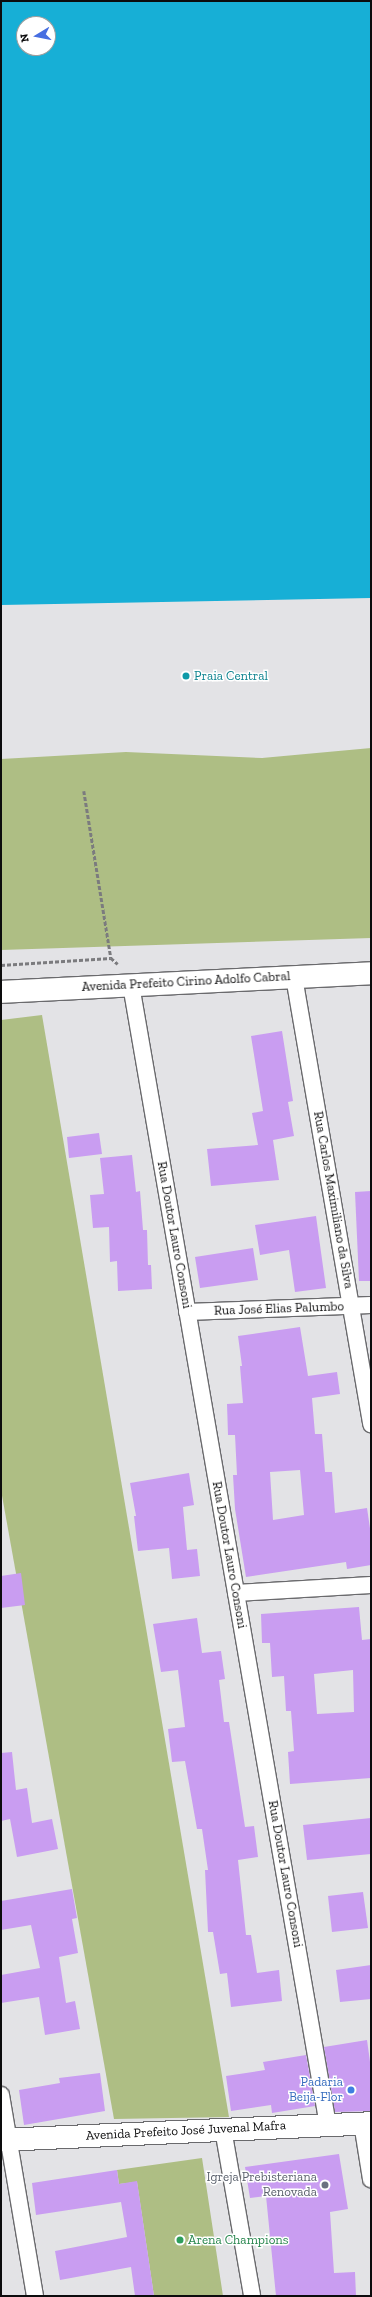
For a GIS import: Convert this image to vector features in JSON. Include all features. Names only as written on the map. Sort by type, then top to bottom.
[{"type":"main road","name":"Avenida Prefeito Cirino Adolfo Cabral","points":[[1,992],[371,973]]},
{"type":"main road","name":"Avenida Prefeito José Juvenal Mafra","points":[[5,2140],[366,2123]]},
{"type":"street","name":"Rua Carlos Maximiliano da Silva","points":[[294,977],[371,1424]]},
{"type":"street","name":"Rua Doutor Lauro Consoni","points":[[131,985],[328,2125]]},
{"type":"street","name":"Rua José Elias Palumbo","points":[[187,1312],[371,1306]]},
{"type":"street","points":[[236,1593],[371,1585]]},
{"type":"street","points":[[1,2095],[5,2140],[36,2296]]},
{"type":"street","points":[[366,2123],[371,2179]]},
{"type":"street","points":[[224,2129],[252,2296]]},
{"type":"path","points":[[84,791],[110,958]]},
{"type":"green space","points":[[371,748],[371,938],[1,950],[1,759],[126,752],[262,758]]},
{"type":"green space","points":[[42,1015],[229,2117],[114,2119],[1,1490],[1,1020]]},
{"type":"green space","name":"Arena Champions","points":[[202,2158],[223,2296],[154,2296],[137,2182],[119,2184],[117,2170]]},
{"type":"water","points":[[1,1],[371,1],[371,598],[1,605]]},
{"type":"building","points":[[282,1031],[293,1101],[288,1102],[294,1136],[273,1140],[279,1180],[211,1186],[207,1149],[258,1145],[252,1113],[263,1111],[251,1036]]},
{"type":"building","points":[[99,1133],[102,1154],[69,1158],[67,1137]]},
{"type":"building","points":[[132,1155],[136,1192],[140,1191],[143,1230],[147,1230],[148,1265],[151,1265],[152,1289],[118,1291],[117,1261],[110,1262],[109,1227],[93,1228],[90,1195],[104,1194],[100,1158]]},
{"type":"building","points":[[371,1191],[371,1281],[359,1281],[355,1192]]},
{"type":"building","points":[[316,1216],[326,1288],[295,1292],[289,1250],[260,1255],[255,1225]]},
{"type":"building","points":[[253,1248],[258,1280],[200,1288],[195,1257]]},
{"type":"building","points":[[300,1327],[308,1376],[337,1372],[340,1394],[312,1398],[315,1434],[322,1434],[325,1472],[332,1472],[335,1513],[367,1508],[371,1535],[371,1565],[347,1569],[346,1562],[246,1577],[235,1509],[233,1475],[237,1475],[235,1435],[228,1435],[227,1404],[243,1403],[240,1366],[242,1366],[238,1336]],"holes":[[[300,1470],[304,1515],[273,1520],[270,1472]]]},
{"type":"building","points":[[189,1473],[194,1505],[183,1507],[187,1550],[197,1549],[200,1576],[172,1579],[169,1548],[138,1551],[134,1516],[136,1516],[130,1483]]},
{"type":"building","points":[[21,1573],[25,1605],[1,1608],[1,1576]]},
{"type":"building","points":[[359,1607],[362,1640],[371,1639],[371,1778],[290,1784],[288,1752],[294,1751],[291,1711],[286,1711],[284,1676],[272,1677],[270,1643],[262,1643],[261,1614]],"holes":[[[353,1670],[354,1712],[317,1714],[314,1674]]]},
{"type":"building","points":[[197,1618],[202,1653],[221,1651],[225,1679],[219,1680],[224,1722],[229,1722],[245,1827],[254,1826],[258,1857],[238,1860],[246,1935],[251,1935],[257,1973],[279,1970],[282,2001],[231,2007],[227,1973],[220,1974],[213,1932],[208,1932],[205,1870],[208,1870],[202,1829],[197,1829],[185,1761],[172,1762],[168,1729],[185,1727],[178,1670],[161,1672],[153,1624]]},
{"type":"building","points":[[12,1752],[16,1790],[27,1788],[32,1823],[52,1819],[58,1849],[17,1857],[10,1819],[1,1821],[1,1753]]},
{"type":"building","points":[[371,1818],[371,1854],[307,1860],[303,1825]]},
{"type":"building","points":[[72,1889],[77,1918],[72,1919],[78,1953],[59,1957],[66,2003],[75,2001],[80,2029],[45,2035],[39,1997],[1,2003],[1,1975],[40,1968],[31,1925],[1,1930],[1,1901]]},
{"type":"building","points":[[363,1892],[368,1928],[332,1932],[328,1896]]},
{"type":"building","points":[[371,1965],[371,1999],[340,2002],[336,1970]]},
{"type":"building","name":"Padaria Beija-Flor","points":[[367,2040],[371,2069],[371,2111],[335,2112],[324,2047]]},
{"type":"building","points":[[306,2055],[315,2106],[272,2113],[271,2105],[231,2111],[226,2076],[265,2070],[263,2062]]},
{"type":"building","points":[[100,2073],[105,2111],[24,2125],[19,2090],[60,2083],[59,2078]]},
{"type":"building","points":[[339,2154],[348,2209],[330,2212],[334,2273],[355,2272],[356,2296],[276,2296],[266,2196],[250,2198],[245,2167]]},
{"type":"building","points":[[117,2170],[119,2184],[137,2181],[154,2296],[135,2296],[131,2267],[60,2280],[55,2251],[127,2237],[121,2202],[36,2215],[32,2183]]},
{"type":"place","name":"Praia Central","points":[[186,676]]},
{"type":"place","name":"Padaria Beija-Flor","points":[[351,2090]]},
{"type":"place","name":"Igreja Prebisteriana Renovada","points":[[325,2185]]},
{"type":"place","name":"Arena Champions","points":[[180,2240]]}]
